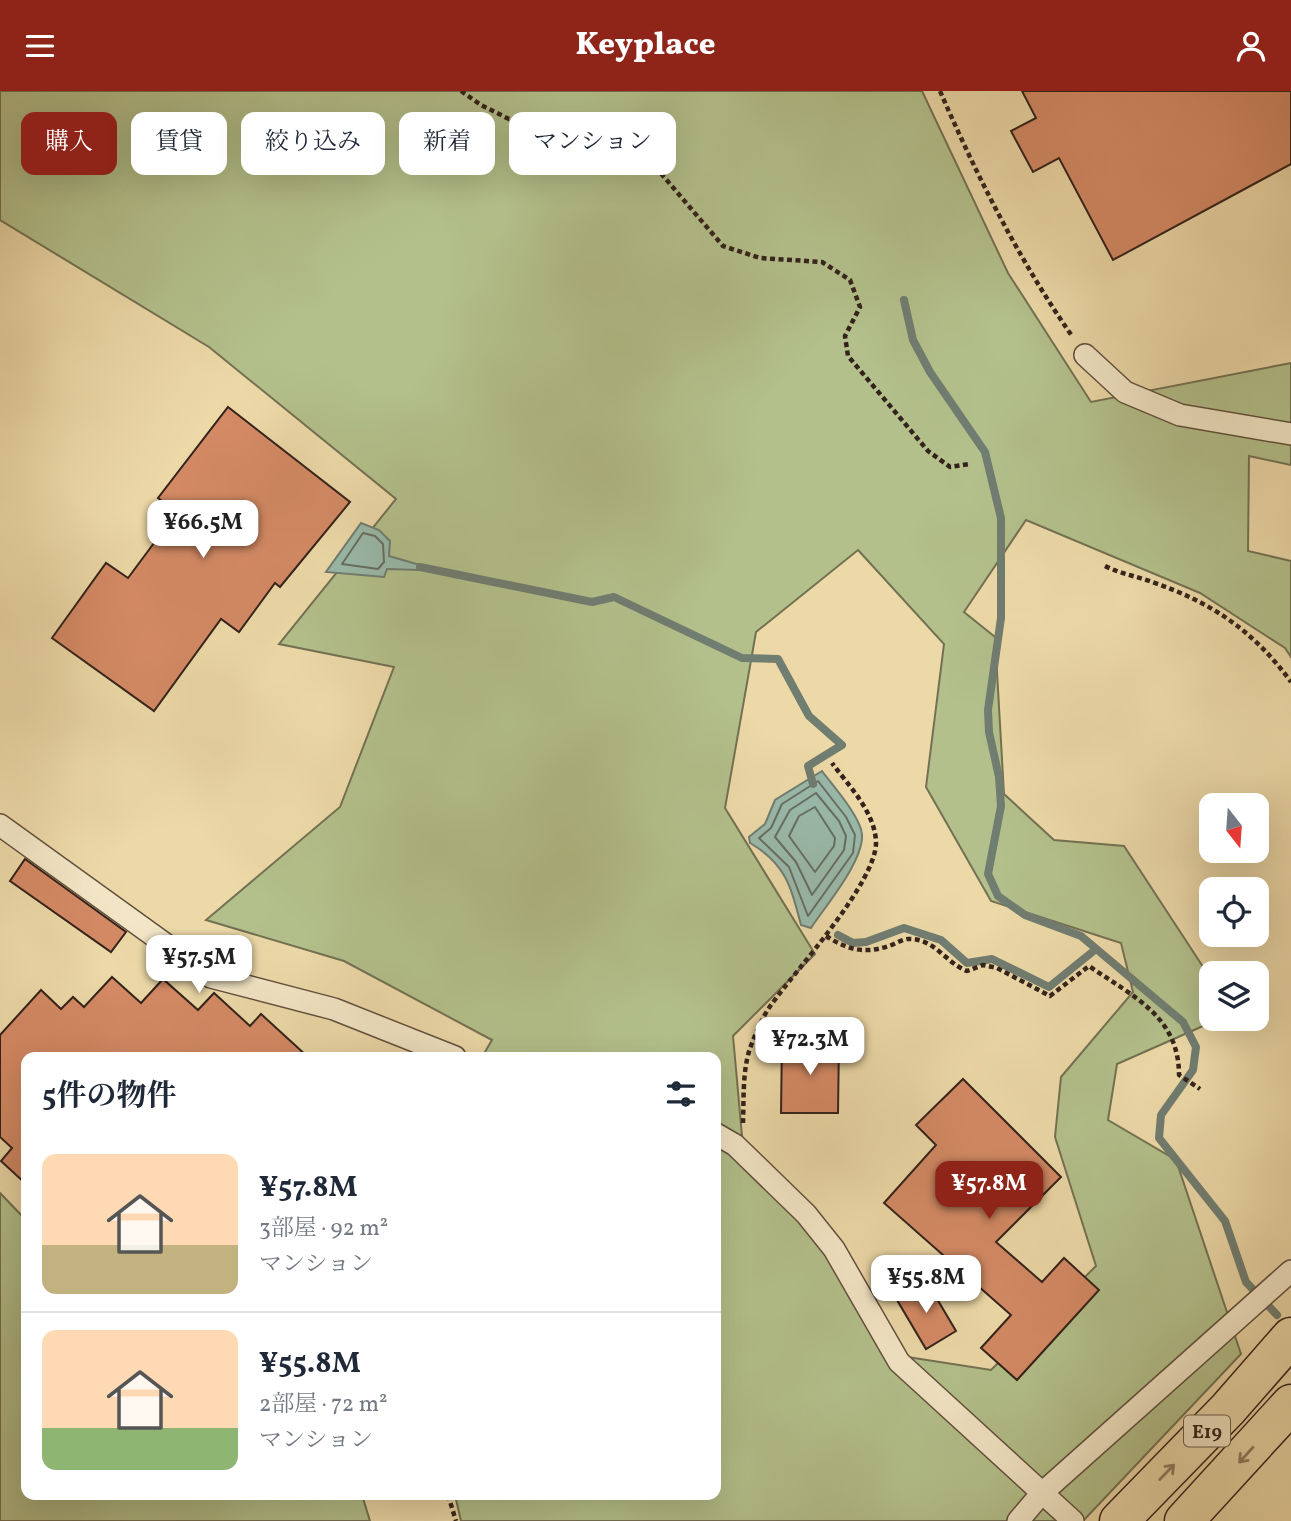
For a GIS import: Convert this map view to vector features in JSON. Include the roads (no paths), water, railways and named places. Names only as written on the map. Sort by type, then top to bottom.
[{"type":"highway","name":"E19","points":[[1119,1521],[1228,1409],[1291,1337]]},
{"type":"highway","name":"E19","points":[[1184,1521],[1291,1403]]},
{"type":"street","points":[[1085,355],[1125,392],[1180,415],[1291,434]]},
{"type":"street","points":[[0,825],[211,977],[334,1009],[442,1052]]},
{"type":"street","points":[[721,1137],[738,1147],[806,1214],[834,1249],[899,1361],[1073,1521]]},
{"type":"street","points":[[1018,1521],[1048,1499],[1291,1271]]},
{"type":"water","points":[[361,523],[379,530],[390,541],[389,556],[420,565],[419,570],[387,569],[384,577],[326,572]]},
{"type":"water","points":[[822,771],[851,810],[862,834],[861,845],[851,870],[811,928],[801,925],[790,888],[779,868],[772,859],[750,843],[749,837],[765,824],[775,800]]},
{"type":"waterway","points":[[904,300],[913,340],[930,372],[985,452],[1001,518],[1001,618],[988,710],[1001,806],[988,874],[998,896],[1025,915],[1081,936],[1183,1022],[1196,1047],[1193,1070],[1161,1115],[1159,1138],[1225,1221],[1246,1282],[1277,1315]]},
{"type":"waterway","points":[[420,567],[592,602],[614,597],[742,658],[778,659],[809,716],[842,745],[808,766],[813,784]]},
{"type":"waterway","points":[[838,935],[853,943],[866,942],[904,928],[941,940],[967,963],[992,959],[1049,987],[1096,949]]}]
